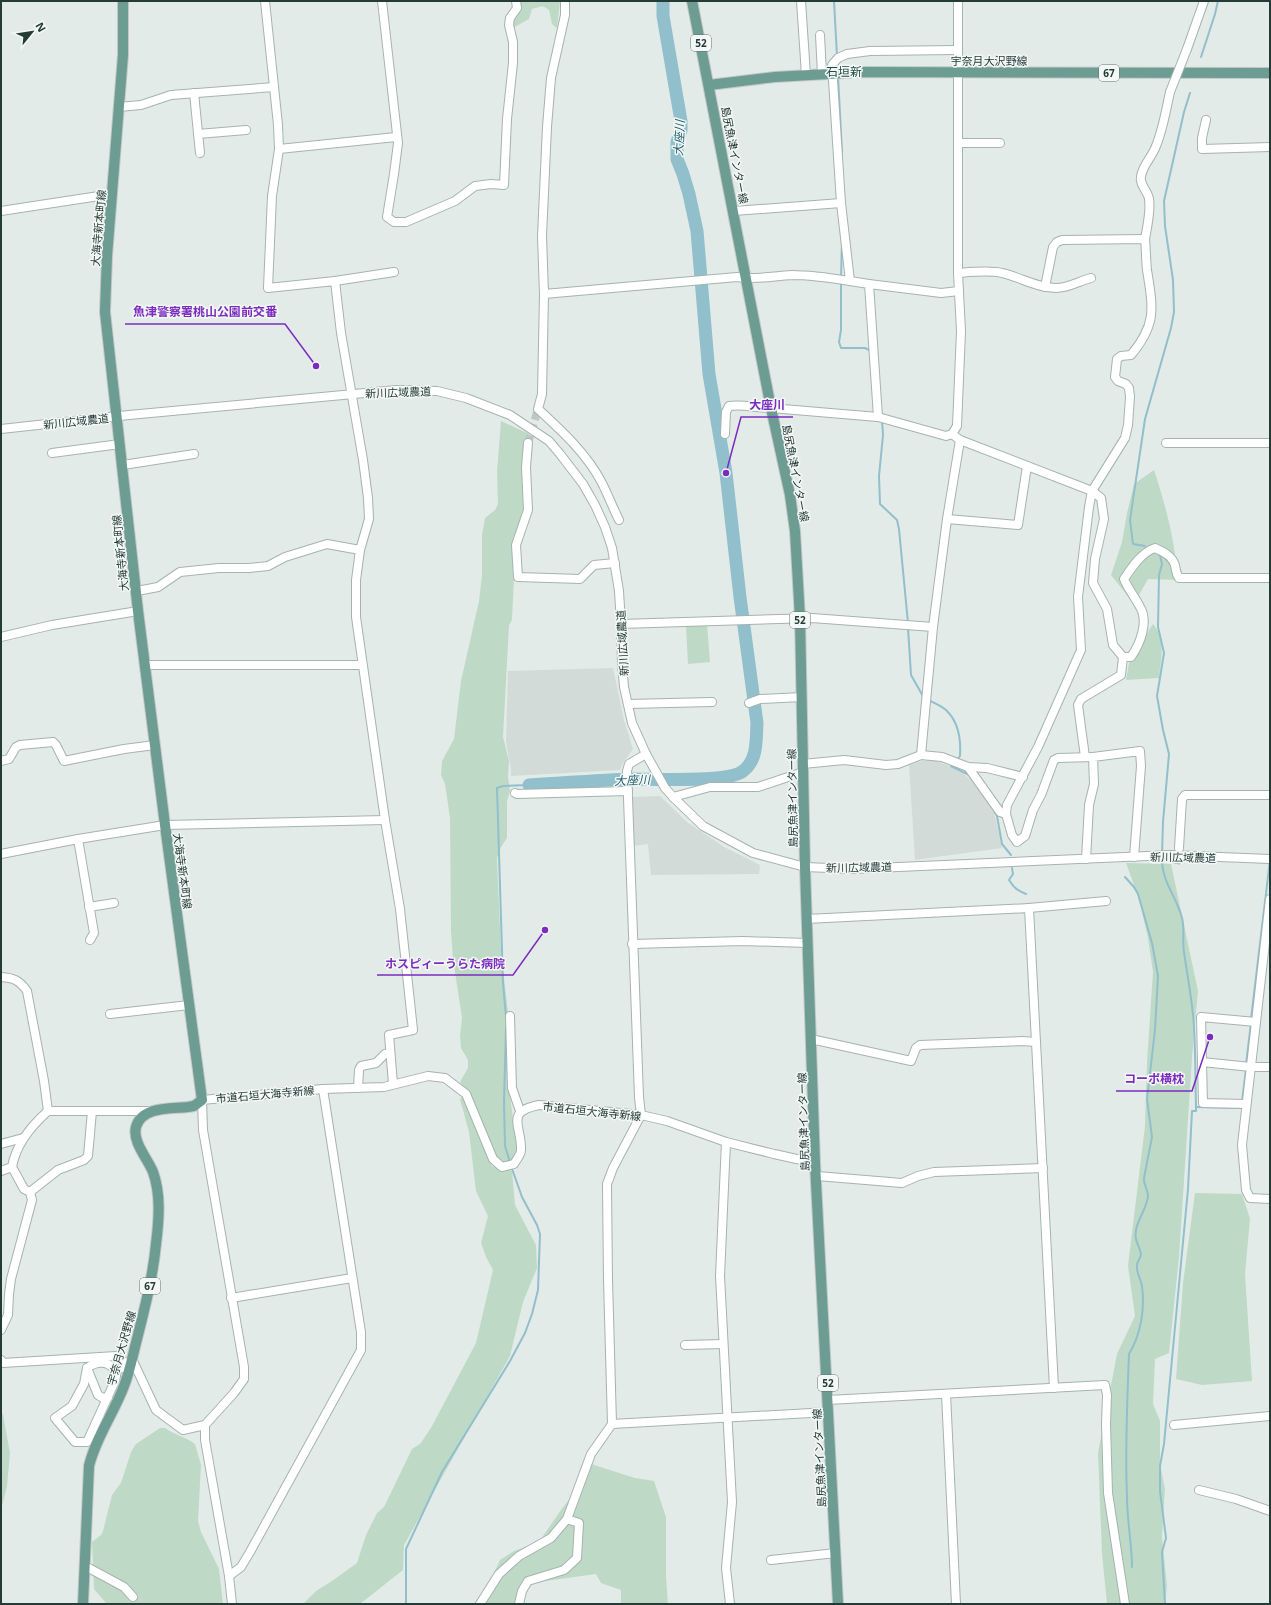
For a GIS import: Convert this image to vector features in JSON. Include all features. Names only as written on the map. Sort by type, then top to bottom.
[{"type":"main road","name":"大海寺新本町線","points":[[123,1],[123,56],[107,256],[105,312],[138,611],[202,1100]]},
{"type":"main road","name":"島尻魚津インター線","points":[[692,1],[710,85],[771,408],[792,509],[798,568],[806,918],[815,1163],[817,1176],[838,1604]]},
{"type":"main road","name":"宇奈月大沢野線","points":[[710,85],[775,77],[890,71],[1270,73]]},
{"type":"main road","points":[[148,1111],[194,1106],[202,1100]]},
{"type":"main road","name":"宇奈月大沢野線","points":[[83,1604],[89,1466],[93,1451],[125,1385],[153,1269],[158,1213],[158,1192],[153,1172],[135,1133],[140,1119],[148,1111]]},
{"type":"street","points":[[265,1],[279,149],[272,196],[268,288],[334,281],[394,272]]},
{"type":"street","points":[[382,1],[396,137],[398,143],[387,217],[394,222],[406,222],[455,201],[475,186],[491,184],[504,185],[513,63],[513,42],[509,25],[510,18],[517,8],[516,1]]},
{"type":"street","points":[[565,1],[565,15],[551,78],[547,127],[542,236],[544,294],[542,394],[538,409],[561,430],[589,462],[602,483],[619,520]]},
{"type":"street","points":[[802,1],[806,75]]},
{"type":"street","points":[[725,434],[726,412],[729,406],[738,405],[756,408],[878,417],[946,436],[952,434],[957,426],[961,331],[958,272],[958,1]]},
{"type":"street","points":[[1134,856],[1141,766],[1140,751],[1089,757],[1058,758],[1054,760],[1041,795],[1033,810],[1025,836],[1017,842],[1014,840],[1006,814],[1007,806],[1038,747],[1081,650],[1078,597],[1092,491],[1125,438],[1128,425],[1130,388],[1126,384],[1118,381],[1115,377],[1117,359],[1121,356],[1131,355],[1142,342],[1149,327],[1152,311],[1152,294],[1147,269],[1145,239],[1149,200],[1147,192],[1142,186],[1140,179],[1143,169],[1161,134],[1170,92],[1204,1]]},
{"type":"street","points":[[820,35],[822,74]]},
{"type":"street","points":[[850,281],[841,202],[832,65],[838,58],[847,54],[870,51],[958,50]]},
{"type":"street","points":[[119,107],[141,104],[171,95],[274,87]]},
{"type":"street","points":[[194,93],[200,153]]},
{"type":"street","points":[[1206,120],[1202,138],[1202,149],[1270,147]]},
{"type":"street","points":[[198,134],[246,130]]},
{"type":"street","points":[[279,149],[396,137]]},
{"type":"street","points":[[958,142],[1000,143]]},
{"type":"street","points":[[1,211],[112,194]]},
{"type":"street","points":[[734,211],[841,202]]},
{"type":"street","points":[[1045,287],[1053,247],[1057,242],[1062,240],[1145,239]]},
{"type":"street","points":[[958,272],[1001,272],[1045,287],[1055,288],[1069,287],[1091,278]]},
{"type":"street","points":[[544,294],[736,276],[747,278],[810,276],[941,293],[959,291]]},
{"type":"street","points":[[334,281],[368,498],[369,519],[360,550],[356,580],[356,617],[385,820],[400,909],[413,1030],[389,1034],[394,1084]]},
{"type":"street","points":[[869,284],[878,417]]},
{"type":"street","name":"新川広域農道","points":[[1,429],[351,393],[397,390],[437,391],[466,398],[510,415],[549,441],[583,484],[605,527],[612,548],[622,624],[622,664],[632,723],[646,754],[665,788],[703,826],[719,836],[753,853],[805,867],[852,869],[1134,856],[1268,859]]},
{"type":"street","points":[[952,434],[960,440],[1092,491],[1101,498],[1104,519],[1095,559],[1093,583],[1107,609],[1113,645],[1123,657],[1120,675],[1081,699],[1078,705],[1079,716],[1094,784],[1089,805],[1086,859]]},
{"type":"street","points":[[921,755],[933,627],[946,519],[960,440]]},
{"type":"street","points":[[528,443],[526,467],[528,510],[516,545],[518,577],[580,578],[594,565],[615,563]]},
{"type":"street","points":[[1166,443],[1270,443]]},
{"type":"street","points":[[52,453],[120,444]]},
{"type":"street","points":[[123,465],[194,454]]},
{"type":"street","points":[[946,519],[1018,525],[1027,466]]},
{"type":"street","points":[[136,591],[158,587],[180,572],[219,568],[249,568],[268,566],[285,557],[327,544],[360,550]]},
{"type":"street","points":[[1123,657],[1130,657],[1137,648],[1145,619],[1141,608],[1126,585],[1124,579],[1131,568],[1148,550],[1156,548],[1167,554],[1172,559],[1179,578],[1270,578]]},
{"type":"street","points":[[1,637],[52,625],[138,611]]},
{"type":"street","points":[[622,624],[800,618],[933,627]]},
{"type":"street","points":[[145,665],[362,665]]},
{"type":"street","points":[[749,704],[760,699],[802,697]]},
{"type":"street","points":[[628,704],[712,702]]},
{"type":"street","points":[[1,761],[9,759],[16,747],[20,745],[53,742],[64,761],[124,749],[155,745]]},
{"type":"street","points":[[480,1604],[499,1574],[519,1556],[552,1538],[567,1519],[591,1454],[612,1424],[607,1184],[612,1168],[641,1115],[638,1097],[627,771],[629,764],[646,754]]},
{"type":"street","points":[[673,796],[710,787],[758,787],[803,768],[844,760],[886,765],[898,764],[921,755],[942,758],[968,767],[987,768],[1023,777]]},
{"type":"street","points":[[968,767],[1000,812],[1006,814]]},
{"type":"street","points":[[515,793],[628,790]]},
{"type":"street","points":[[1180,848],[1182,799],[1185,795],[1270,795]]},
{"type":"street","points":[[1,854],[78,839],[165,825],[385,820]]},
{"type":"street","points":[[78,839],[94,933],[90,940]]},
{"type":"street","points":[[1270,899],[1242,1104],[1242,1145],[1246,1190],[1250,1198],[1270,1199]]},
{"type":"street","points":[[806,918],[1029,908],[1106,901]]},
{"type":"street","points":[[89,907],[114,903]]},
{"type":"street","points":[[1029,908],[1054,1388]]},
{"type":"street","points":[[632,944],[743,941],[807,943]]},
{"type":"street","points":[[1,977],[13,978],[21,983],[27,990],[48,1111]]},
{"type":"street","points":[[110,1014],[189,1005]]},
{"type":"street","points":[[510,1016],[512,1088],[520,1111]]},
{"type":"street","points":[[1242,1104],[1203,1103],[1201,1017],[1253,1022]]},
{"type":"street","points":[[811,1039],[911,1061],[916,1048],[920,1045],[1022,1041],[1036,1042]]},
{"type":"street","points":[[358,1088],[359,1070],[361,1066],[376,1063],[385,1054],[390,1053]]},
{"type":"street","points":[[1202,1062],[1248,1067],[1270,1067]]},
{"type":"street","name":"市道石垣大海寺新線","points":[[202,1100],[323,1089],[384,1087],[428,1076],[445,1078],[466,1094],[493,1159],[502,1167],[514,1164],[522,1152],[517,1118],[520,1111],[527,1107],[539,1104],[641,1115],[667,1121],[726,1142],[815,1163]]},
{"type":"street","points":[[229,1576],[241,1568],[361,1350],[361,1332],[323,1089]]},
{"type":"street","points":[[1,1360],[3,1363],[116,1356],[131,1362],[156,1410],[183,1430],[205,1425],[225,1404],[244,1379],[244,1367],[203,1130],[202,1100]]},
{"type":"street","points":[[1,1330],[8,1315],[9,1294],[12,1279],[32,1200],[30,1192],[24,1189],[12,1167],[14,1154],[23,1138],[40,1117],[48,1111],[148,1111]]},
{"type":"street","points":[[30,1192],[58,1170],[84,1160],[88,1156],[92,1111]]},
{"type":"street","points":[[1,1144],[23,1138]]},
{"type":"street","points":[[726,1142],[720,1276],[732,1502],[726,1568],[730,1604]]},
{"type":"street","points":[[1,1171],[12,1167]]},
{"type":"street","points":[[817,1176],[902,1183],[918,1176],[934,1172],[1043,1168]]},
{"type":"street","points":[[231,1298],[352,1278]]},
{"type":"street","points":[[685,1346],[723,1344]]},
{"type":"street","points":[[103,1362],[109,1363],[115,1370],[116,1376],[87,1442],[75,1442],[55,1418],[72,1406],[77,1394],[84,1384],[87,1368],[103,1362]]},
{"type":"street","points":[[115,1370],[131,1362]]},
{"type":"street","points":[[87,1368],[98,1394],[103,1398],[108,1397]]},
{"type":"street","points":[[828,1400],[1105,1385],[1107,1395],[1106,1424],[1108,1493],[1124,1604]]},
{"type":"street","points":[[946,1394],[956,1604]]},
{"type":"street","points":[[612,1424],[829,1412]]},
{"type":"street","points":[[1174,1425],[1270,1416]]},
{"type":"street","points":[[205,1425],[205,1440],[229,1576],[232,1604]]},
{"type":"street","points":[[1199,1490],[1236,1499],[1270,1511]]},
{"type":"street","points":[[519,1604],[522,1591],[528,1581],[564,1570],[577,1558],[579,1523],[567,1519]]},
{"type":"street","points":[[771,1560],[836,1553]]},
{"type":"street","points":[[85,1566],[124,1587],[133,1598]]},
{"type":"shaded area","points":[[613,668],[624,720],[633,749],[620,770],[511,776],[506,742],[508,671]]},
{"type":"shaded area","points":[[935,760],[958,770],[977,784],[993,808],[1002,848],[915,860],[909,765],[922,761]]},
{"type":"shaded area","points":[[660,796],[687,822],[724,847],[760,865],[759,874],[651,875],[648,844],[632,846],[631,797]]},
{"type":"green space","points":[[520,1],[560,1],[557,28],[552,24],[549,10],[543,6],[532,9],[529,19],[513,28]]},
{"type":"green space","points":[[501,421],[529,434],[526,446],[526,509],[514,577],[512,620],[509,625],[503,737],[509,761],[508,777],[510,791],[507,801],[507,838],[501,847],[497,858],[501,953],[508,1012],[509,1087],[517,1151],[512,1162],[503,1165],[495,1158],[472,1100],[460,1082],[468,1068],[468,1060],[461,1048],[460,1036],[462,1018],[453,959],[451,932],[450,818],[445,784],[441,775],[442,761],[454,739],[461,681],[479,601],[482,575],[482,535],[485,518],[495,510],[498,504],[497,472]]},
{"type":"green space","points":[[1154,470],[1169,524],[1175,552],[1178,580],[1148,579],[1134,604],[1111,575],[1122,542],[1134,484]]},
{"type":"green space","points":[[707,624],[710,662],[688,664],[686,626]]},
{"type":"green space","points":[[1153,624],[1160,636],[1162,650],[1159,678],[1126,680],[1129,663],[1138,653],[1144,638]]},
{"type":"green space","points":[[1126,863],[1171,864],[1198,991],[1192,1058],[1179,1257],[1169,1353],[1155,1359],[1153,1404],[1160,1421],[1160,1465],[1165,1489],[1162,1537],[1167,1586],[1165,1604],[1107,1604],[1102,1554],[1098,1453],[1117,1354],[1135,1316],[1128,1266],[1145,1126],[1147,1062],[1153,972],[1148,938],[1139,899]]},
{"type":"green space","points":[[463,1096],[492,1166],[512,1171],[515,1205],[536,1245],[537,1268],[523,1302],[510,1356],[404,1545],[403,1570],[360,1604],[303,1604],[316,1591],[357,1563],[366,1535],[377,1513],[384,1507],[412,1449],[421,1443],[432,1426],[476,1343],[493,1270],[481,1243],[488,1216],[476,1191],[469,1132],[460,1099]]},
{"type":"green space","points":[[1195,1193],[1242,1194],[1250,1219],[1245,1274],[1252,1381],[1202,1385],[1176,1379],[1183,1283]]},
{"type":"green space","points":[[1,1411],[10,1453],[7,1486],[1,1510]]},
{"type":"green space","points":[[160,1428],[165,1428],[195,1444],[201,1465],[198,1521],[201,1532],[219,1569],[223,1604],[107,1604],[94,1589],[92,1542],[101,1535],[103,1531],[112,1495],[121,1483],[131,1452],[136,1444]]},
{"type":"green space","points":[[591,1464],[635,1478],[654,1481],[666,1517],[666,1577],[668,1604],[621,1604],[621,1590],[601,1583],[596,1574],[531,1583],[521,1604],[479,1604],[500,1560],[514,1551],[541,1539],[563,1507],[583,1483]]},
{"type":"waterway","name":"大座川","points":[[529,785],[622,779],[708,779],[735,775],[743,771],[748,766],[754,755],[757,723],[740,597],[726,473],[709,374],[697,231],[689,194],[677,159],[677,142],[681,130],[681,121],[663,16],[663,1]]},
{"type":"waterway","points":[[834,1],[837,56]]},
{"type":"waterway","points":[[1201,57],[1218,1]]},
{"type":"waterway","points":[[838,76],[842,152]]},
{"type":"waterway","points":[[1145,546],[1133,544],[1130,520],[1145,419],[1171,328],[1174,312],[1173,280],[1165,226],[1164,201],[1184,112],[1190,93]]},
{"type":"waterway","points":[[841,278],[842,240]]},
{"type":"waterway","points":[[841,282],[841,330],[839,342],[841,348],[865,348],[871,351]]},
{"type":"waterway","points":[[882,420],[883,435],[879,476],[880,504],[897,520],[908,623]]},
{"type":"waterway","points":[[1155,552],[1160,555],[1162,564],[1159,575],[1158,627],[1164,653],[1157,696],[1169,754],[1163,822],[1162,854]]},
{"type":"waterway","points":[[908,628],[911,675],[924,698]]},
{"type":"waterway","points":[[928,700],[945,709],[957,727],[960,744],[960,756],[957,760]]},
{"type":"waterway","points":[[952,764],[951,766],[971,776]]},
{"type":"waterway","points":[[506,1017],[503,983],[497,788],[503,786],[529,785]]},
{"type":"waterway","points":[[994,811],[997,816],[1002,844],[1011,855]]},
{"type":"waterway","points":[[1162,858],[1164,874],[1180,910],[1183,922],[1183,948],[1194,1026],[1196,1107],[1196,1111],[1192,1111],[1188,1189],[1164,1444],[1160,1466],[1160,1491],[1166,1538],[1162,1552],[1165,1604]]},
{"type":"waterway","points":[[1251,1019],[1270,860]]},
{"type":"waterway","points":[[1012,868],[1013,874],[1009,880],[1016,889],[1026,894]]},
{"type":"waterway","points":[[1125,877],[1138,894],[1152,943],[1158,976],[1155,1030],[1147,1099],[1152,1137],[1144,1178],[1148,1196],[1136,1228],[1136,1241],[1141,1254],[1137,1268],[1142,1286],[1143,1304],[1137,1338],[1129,1354],[1126,1425],[1126,1479],[1132,1567]]},
{"type":"waterway","points":[[1246,1064],[1251,1023]]},
{"type":"waterway","points":[[506,1027],[504,1102],[505,1146],[510,1162]]},
{"type":"waterway","points":[[1242,1102],[1246,1069]]},
{"type":"waterway","points":[[1196,1107],[1241,1107]]},
{"type":"waterway","points":[[406,1604],[406,1549],[442,1472],[510,1361],[525,1333],[532,1314],[538,1290],[540,1234],[537,1225],[522,1197],[511,1166]]},
{"type":"tunnel","points":[[528,443],[538,409]]},
{"type":"tunnel","points":[[1176,864],[1179,849]]},
{"type":"place","name":"魚津警察署桃山公園前交番","points":[[316,366]]},
{"type":"place","name":"大座川","points":[[726,473]]},
{"type":"place","name":"ホスピィーうらた病院","points":[[545,930]]},
{"type":"place","name":"コーポ横枕","points":[[1210,1037]]},
{"type":"district","name":"石垣新","points":[[844,71]]}]
